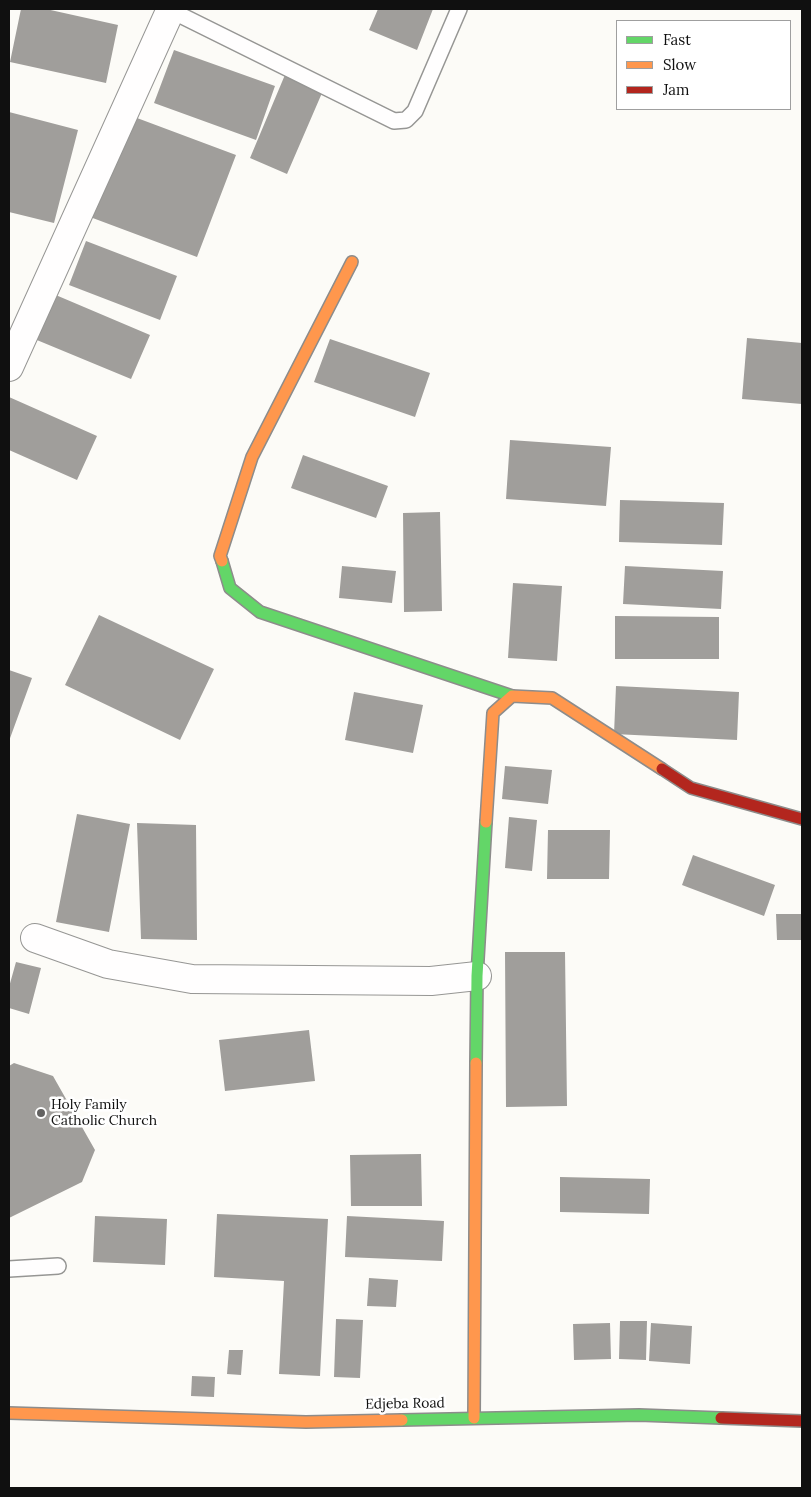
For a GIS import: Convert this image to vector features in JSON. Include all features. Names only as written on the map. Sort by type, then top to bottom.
[{"type":"street","points":[[9,367],[171,9]]},
{"type":"street","points":[[352,262],[252,457],[220,556],[230,588],[260,612],[512,696],[552,698],[691,788],[802,819]]},
{"type":"street","points":[[474,1418],[477,976],[493,713],[512,696]]},
{"type":"street","points":[[35,938],[108,964],[192,980],[431,981],[477,976]]},
{"type":"street","name":"Edjeba Road","points":[[9,1412],[306,1422],[639,1415],[802,1421]]},
{"type":"lane","points":[[171,9],[394,121],[406,120],[415,111],[459,9]]},
{"type":"lane","points":[[9,1269],[58,1266]]},
{"type":"building","points":[[21,9],[46,9],[118,25],[106,83],[10,62]]},
{"type":"building","points":[[378,9],[433,9],[417,50],[369,30]]},
{"type":"building","points":[[174,50],[275,86],[256,140],[154,103]]},
{"type":"building","points":[[287,70],[325,86],[287,174],[250,158]]},
{"type":"building","points":[[9,112],[78,130],[54,223],[9,212]]},
{"type":"building","points":[[129,115],[236,155],[197,257],[90,217]]},
{"type":"building","points":[[86,241],[177,276],[160,320],[69,285]]},
{"type":"building","points":[[51,293],[150,335],[131,379],[32,338]]},
{"type":"building","points":[[747,338],[802,343],[802,404],[742,399]]},
{"type":"building","points":[[330,339],[430,373],[415,417],[314,382]]},
{"type":"building","points":[[9,397],[97,436],[77,480],[9,450]]},
{"type":"building","points":[[510,440],[611,447],[606,506],[506,499]]},
{"type":"building","points":[[303,455],[388,486],[376,518],[291,488]]},
{"type":"building","points":[[620,500],[724,503],[722,545],[619,542]]},
{"type":"building","points":[[440,512],[442,611],[404,612],[403,513]]},
{"type":"building","points":[[342,566],[396,571],[392,603],[339,598]]},
{"type":"building","points":[[625,566],[723,571],[721,609],[623,604]]},
{"type":"building","points":[[513,583],[562,586],[557,661],[508,658]]},
{"type":"building","points":[[99,615],[214,669],[180,740],[65,685]]},
{"type":"building","points":[[615,616],[719,617],[719,659],[615,659]]},
{"type":"building","points":[[9,670],[32,678],[9,741]]},
{"type":"building","points":[[616,686],[739,692],[737,740],[614,734]]},
{"type":"building","points":[[354,692],[423,705],[413,753],[345,740]]},
{"type":"building","points":[[505,766],[552,770],[548,804],[502,799]]},
{"type":"building","points":[[77,814],[130,824],[109,932],[56,922]]},
{"type":"building","points":[[509,817],[537,820],[532,871],[505,868]]},
{"type":"building","points":[[137,823],[196,825],[197,940],[141,939]]},
{"type":"building","points":[[548,830],[610,830],[609,879],[547,879]]},
{"type":"building","points":[[693,855],[775,885],[764,916],[682,885]]},
{"type":"building","points":[[776,914],[802,914],[802,940],[777,940]]},
{"type":"building","points":[[505,952],[565,952],[567,1106],[506,1107]]},
{"type":"building","points":[[16,962],[41,968],[29,1014],[9,1008],[9,987]]},
{"type":"building","points":[[309,1030],[315,1081],[225,1091],[219,1040]]},
{"type":"building","name":"Holy Family Catholic Church","points":[[14,1063],[53,1076],[95,1150],[82,1182],[9,1218],[9,1066]]},
{"type":"building","points":[[421,1154],[422,1206],[351,1206],[350,1155]]},
{"type":"building","points":[[560,1177],[650,1179],[649,1214],[560,1212]]},
{"type":"building","points":[[217,1214],[328,1219],[320,1376],[279,1374],[284,1281],[214,1277]]},
{"type":"building","points":[[95,1216],[167,1219],[165,1265],[93,1262]]},
{"type":"building","points":[[347,1216],[444,1221],[442,1261],[345,1257]]},
{"type":"building","points":[[369,1278],[398,1280],[396,1307],[367,1306]]},
{"type":"building","points":[[336,1319],[363,1320],[360,1378],[334,1377]]},
{"type":"building","points":[[620,1321],[647,1321],[646,1360],[619,1359]]},
{"type":"building","points":[[610,1323],[611,1359],[574,1360],[573,1324]]},
{"type":"building","points":[[651,1323],[692,1326],[690,1364],[649,1361]]},
{"type":"building","points":[[229,1350],[243,1350],[241,1375],[227,1374]]},
{"type":"building","points":[[192,1376],[215,1377],[214,1397],[191,1396]]},
{"type":"traffic: fast","points":[[222,561],[230,588],[260,612],[512,696]]},
{"type":"traffic: fast","points":[[476,1063],[477,976],[486,822]]},
{"type":"traffic: fast","points":[[402,1420],[639,1415],[721,1418]]},
{"type":"traffic: slow","points":[[222,561],[220,556],[252,457],[352,262]]},
{"type":"traffic: slow","points":[[486,822],[493,713],[512,696],[552,698],[662,769]]},
{"type":"traffic: slow","points":[[474,1418],[476,1063]]},
{"type":"traffic: slow","points":[[9,1413],[306,1422],[402,1420]]},
{"type":"traffic: jam","points":[[662,769],[691,788],[802,819]]},
{"type":"traffic: jam","points":[[721,1418],[802,1421]]},
{"type":"place","name":"Holy Family Catholic Church","points":[[41,1113]]}]
